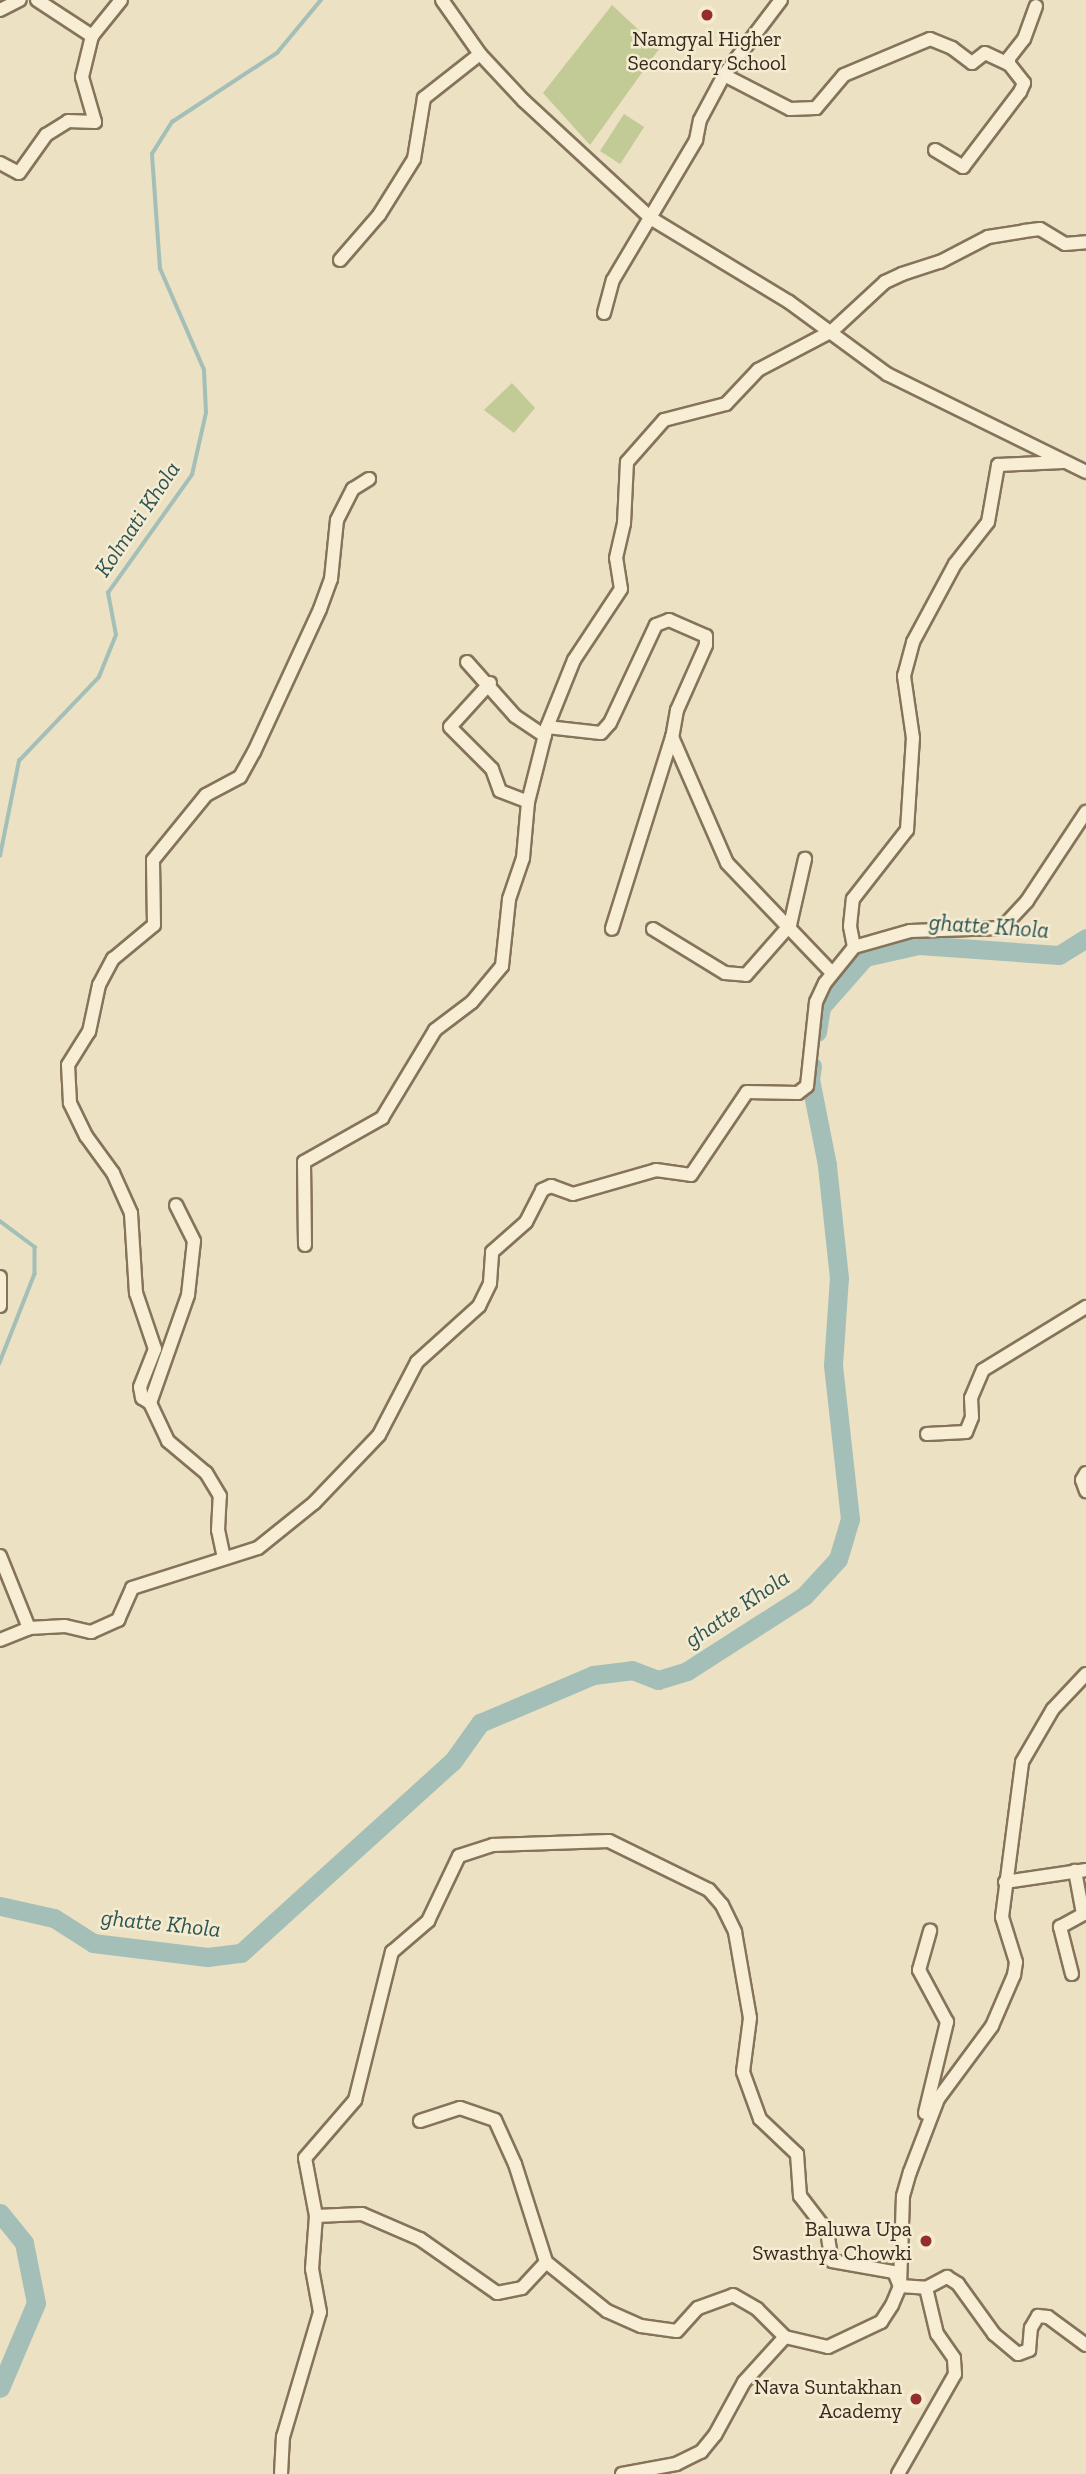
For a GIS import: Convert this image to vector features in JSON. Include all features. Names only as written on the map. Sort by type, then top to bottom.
[{"type":"street","points":[[0,10],[20,0]]},
{"type":"street","points":[[37,0],[92,36]]},
{"type":"street","points":[[0,163],[19,173],[46,135],[68,121],[95,122],[82,77],[92,36],[121,0]]},
{"type":"street","points":[[442,0],[480,54],[589,164],[652,219],[832,331],[887,374],[1086,472]]},
{"type":"street","points":[[604,313],[613,280],[652,219],[696,140],[700,120],[724,75],[781,0]]},
{"type":"street","points":[[1009,64],[1036,6]]},
{"type":"street","points":[[724,75],[790,109],[816,108],[844,75],[930,39],[952,48],[972,63],[985,53],[1009,64],[1024,83],[1020,92],[963,167],[935,150]]},
{"type":"street","points":[[340,260],[379,215],[414,159],[424,98],[480,54]]},
{"type":"street","points":[[304,1245],[304,1162],[382,1118],[435,1030],[472,1002],[502,966],[509,899],[523,858],[528,802],[546,731],[574,660],[621,589],[617,558],[624,523],[627,462],[664,420],[726,404],[764,366],[832,331],[885,282],[940,262],[988,237],[1040,229],[1065,244],[1086,242]]},
{"type":"street","points":[[854,947],[850,926],[853,899],[907,830],[913,737],[904,676],[913,642],[955,564],[988,522],[998,465],[1066,461]]},
{"type":"street","points":[[224,1558],[218,1530],[220,1496],[206,1473],[168,1441],[150,1403],[142,1398],[140,1387],[155,1349],[136,1293],[131,1213],[113,1173],[86,1136],[70,1103],[68,1065],[89,1032],[99,985],[113,959],[154,925],[153,860],[206,795],[240,777],[254,752],[331,579],[337,520],[353,489],[369,479]]},
{"type":"street","points":[[467,662],[490,683],[515,716],[546,731],[601,733],[610,723],[656,625],[669,620],[701,631],[708,640],[682,694],[672,737],[612,929]]},
{"type":"street","points":[[490,683],[450,727],[492,769],[500,791],[528,802]]},
{"type":"street","points":[[672,737],[727,863],[832,973]]},
{"type":"street","points":[[0,1640],[29,1628],[65,1626],[91,1632],[118,1620],[132,1588],[258,1548],[314,1503],[379,1435],[417,1362],[479,1306],[490,1283],[492,1252],[526,1222],[542,1190],[551,1186],[573,1194],[656,1170],[691,1175],[747,1092],[798,1093],[807,1086],[817,1002],[832,973],[854,947],[910,931],[1002,928],[1019,911],[1086,811]]},
{"type":"street","points":[[653,929],[724,973],[746,975],[789,925],[805,859]]},
{"type":"street","points":[[150,1403],[188,1295],[194,1241],[176,1205]]},
{"type":"street","points":[[0,1277],[0,1306]]},
{"type":"street","points":[[927,1434],[966,1432],[972,1417],[971,1398],[983,1370],[1086,1307]]},
{"type":"street","points":[[1086,1473],[1082,1480],[1086,1491]]},
{"type":"street","points":[[0,1556],[29,1628]]},
{"type":"street","points":[[420,2121],[460,2108],[495,2120],[515,2164],[546,2262],[585,2297],[641,2326],[677,2331],[698,2308],[733,2295],[758,2309],[785,2337],[828,2347],[881,2322],[900,2286],[902,2196],[938,2099],[992,2026],[1014,1975],[1016,1962],[1003,1930],[1005,1882],[1026,1751],[1054,1709],[1086,1674]]},
{"type":"street","points":[[281,2474],[283,2437],[320,2312],[312,2269],[316,2216],[304,2158],[355,2101],[392,1952],[428,1922],[459,1856],[493,1845],[608,1841],[709,1890],[723,1905],[735,1932],[750,2018],[743,2072],[760,2119],[797,2154],[800,2196],[827,2231],[832,2261],[894,2272],[900,2286]]},
{"type":"street","points":[[1005,1882],[1081,1870],[1083,1914],[1060,1927],[1072,1974]]},
{"type":"street","points":[[919,2151],[947,2022],[919,1970],[930,1931]]},
{"type":"street","points":[[316,2216],[362,2214],[420,2239],[496,2293],[522,2288],[532,2272],[546,2262]]},
{"type":"street","points":[[900,2286],[926,2288],[947,2277],[958,2284],[994,2334],[1018,2354],[1029,2350],[1031,2328],[1038,2316],[1048,2317],[1086,2345]]},
{"type":"street","points":[[898,2474],[955,2374],[954,2358],[937,2334],[926,2288]]},
{"type":"street","points":[[622,2474],[676,2464],[701,2452],[744,2382],[785,2337]]},
{"type":"green space","points":[[612,5],[659,49],[590,145],[543,93]]},
{"type":"green space","points":[[624,114],[644,127],[620,164],[600,151]]},
{"type":"green space","points":[[512,383],[535,408],[514,433],[484,410]]},
{"type":"waterway","name":"Kolmati Khola","points":[[0,856],[19,761],[99,677],[116,635],[108,593],[192,475],[206,413],[204,370],[160,269],[152,154],[172,122],[277,53],[321,0]]},
{"type":"waterway","name":"ghatte Khola","points":[[817,1032],[821,1007],[865,957],[919,945],[1059,955],[1086,938]]},
{"type":"waterway","name":"ghatte Khola","points":[[0,1906],[54,1918],[93,1943],[207,1957],[241,1953],[453,1761],[480,1723],[593,1675],[632,1670],[658,1680],[687,1671],[804,1596],[838,1559],[850,1519],[833,1365],[839,1278],[827,1165],[810,1079],[812,1066]]},
{"type":"waterway","name":"Kolmati Khola","points":[[0,1221],[35,1247],[35,1274],[0,1363]]},
{"type":"waterway","name":"ghatte Khola","points":[[0,2213],[24,2243],[36,2303],[0,2388]]},
{"type":"place","name":"Namgyal Higher Secondary School","points":[[707,15]]},
{"type":"place","name":"Baluwa Upa Swasthya Chowki","points":[[926,2241]]},
{"type":"place","name":"Nava Suntakhan Academy","points":[[916,2399]]}]
